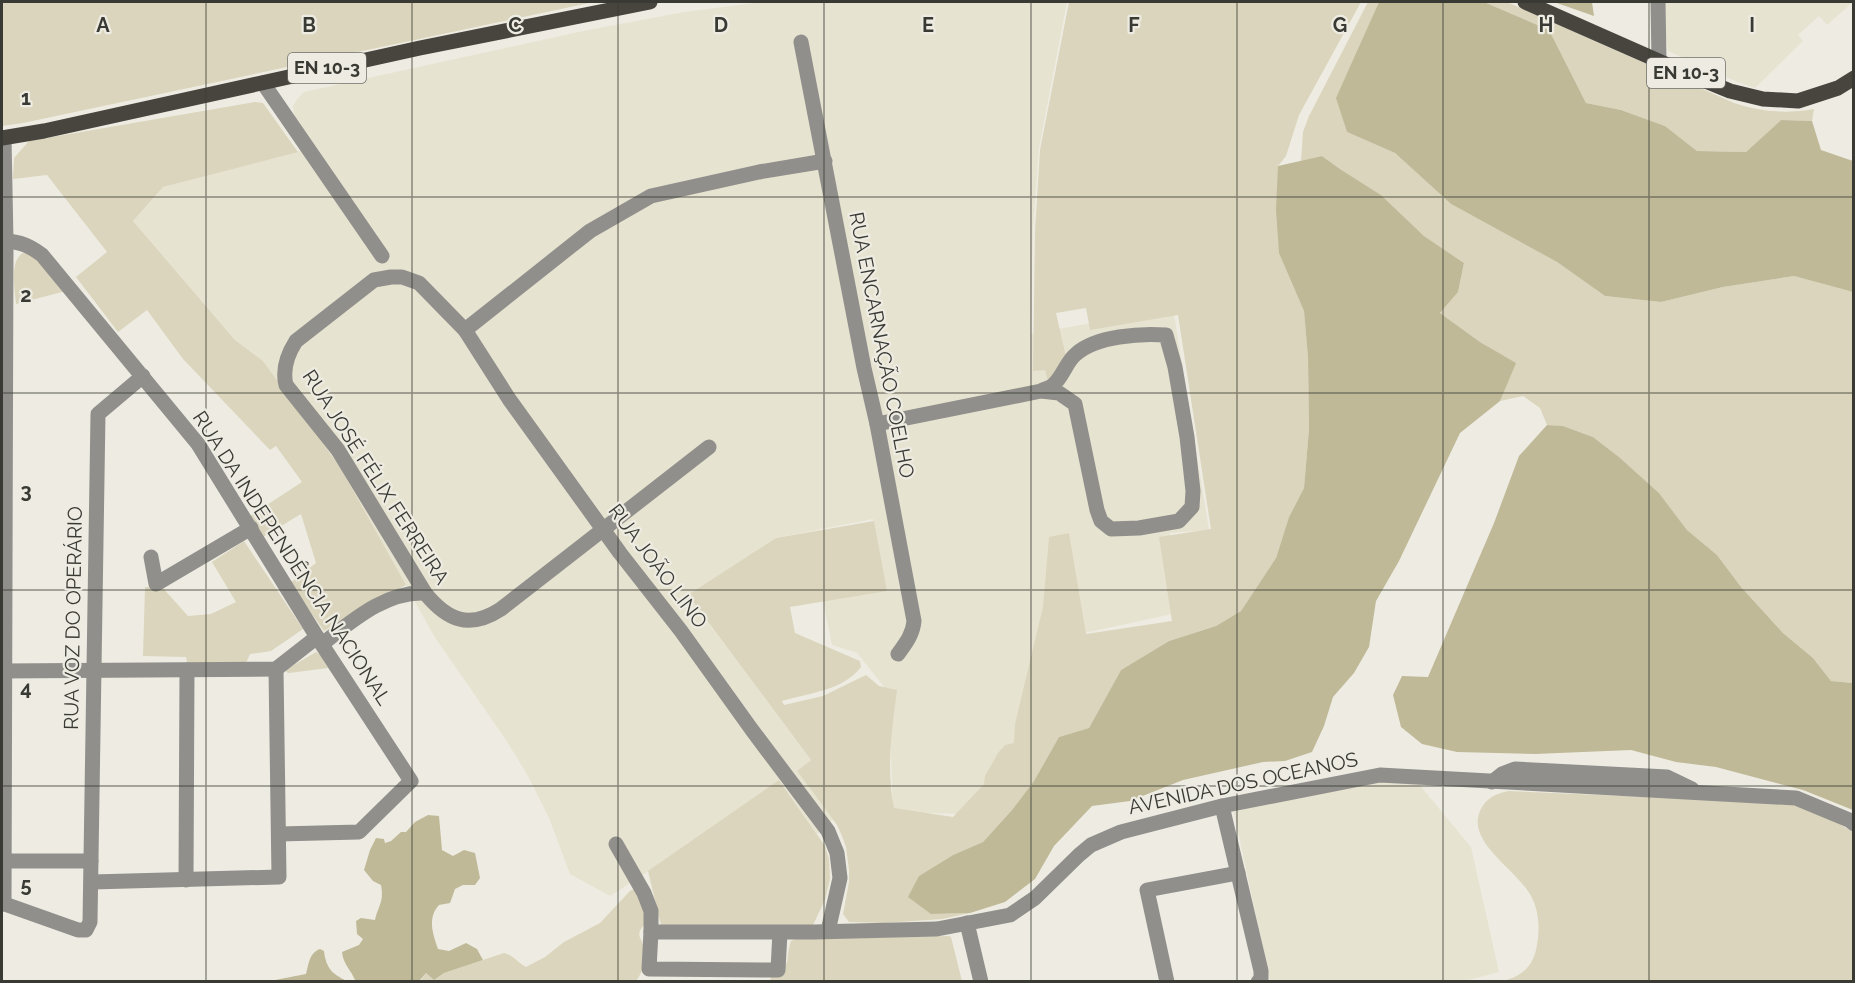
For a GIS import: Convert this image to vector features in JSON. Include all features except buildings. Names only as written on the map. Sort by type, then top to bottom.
[{"type":"main road","name":"EN 10-3","points":[[3,138],[66,127],[502,30],[650,2]]},
{"type":"main road","name":"EN 10-3","points":[[1525,2],[1730,91],[1763,99],[1798,100],[1838,88],[1854,78]]},
{"type":"street","points":[[1658,2],[1659,60]]},
{"type":"street","name":"RUA ENCARNAÇÃO COELHO","points":[[801,42],[914,621],[910,638],[898,654]]},
{"type":"street","points":[[263,83],[382,256]]},
{"type":"street","points":[[3,138],[6,241],[3,904],[78,930],[87,930],[90,922],[92,882],[279,877],[276,669]]},
{"type":"street","points":[[465,330],[590,231],[651,196],[759,172],[825,161]]},
{"type":"street","name":"RUA DA INDEPENDÊNCIA NACIONAL","points":[[6,241],[30,246],[42,255],[198,444],[411,781],[359,832],[279,834]]},
{"type":"street","name":"RUA JOÃO LINO","points":[[374,280],[391,277],[419,283],[465,330],[509,399],[603,529],[828,831],[837,853],[840,878],[828,932]]},
{"type":"street","name":"RUA JOSÉ FÉLIX FERREIRA","points":[[374,280],[296,342],[287,355],[285,379],[289,389],[338,450],[425,593],[440,610],[448,615],[471,621],[488,617],[709,447]]},
{"type":"street","points":[[877,424],[1041,391],[1053,385],[1074,355],[1086,347],[1110,339],[1152,334],[1166,335],[1175,367],[1187,437],[1193,491],[1192,507],[1179,521],[1139,528],[1111,529],[1101,521],[1097,510],[1075,405],[1059,393],[1041,391]]},
{"type":"street","name":"RUA VOZ DO OPERÁRIO","points":[[92,882],[98,414],[143,376]]},
{"type":"street","points":[[152,557],[156,584],[251,528]]},
{"type":"street","points":[[4,671],[276,669],[371,608],[390,599],[414,592],[425,593]]},
{"type":"street","points":[[186,880],[187,670]]},
{"type":"street","name":"AVENIDA DOS OCEANOS","points":[[651,932],[828,932],[937,929],[1010,915],[1035,898],[1091,845],[1121,832],[1222,806],[1380,775],[1492,782],[1502,774],[1515,769],[1667,777],[1697,792],[1796,798],[1854,824]]},
{"type":"street","points":[[1222,806],[1261,971],[1261,979],[1258,981]]},
{"type":"street","points":[[616,844],[644,893],[651,911],[649,969],[778,970],[780,932]]},
{"type":"street","points":[[4,861],[92,861]]},
{"type":"street","points":[[1167,981],[1147,890],[1238,873]]},
{"type":"street","points":[[968,923],[981,981]]},
{"type":"shaded area","points":[[2,2],[594,2],[2,126]]},
{"type":"shaded area","points":[[762,2],[1067,2],[1039,148],[1033,229],[1031,334],[1173,308],[1209,530],[1170,533],[1172,614],[1038,643],[1014,746],[963,814],[893,812],[889,693],[857,653],[832,645],[823,601],[886,590],[873,519],[776,538],[688,596],[811,760],[797,771],[833,820],[817,834],[780,780],[666,860],[610,896],[570,874],[549,818],[528,776],[506,740],[434,636],[340,467],[263,361],[235,340],[133,221],[163,187],[315,147],[294,115],[293,106],[304,92],[588,30],[684,12]]},
{"type":"shaded area","points":[[1069,2],[1361,2],[1299,115],[1286,156],[1278,166],[1279,252],[1304,311],[1308,358],[1309,429],[1304,488],[1289,517],[1276,558],[1241,611],[1216,626],[1169,641],[1121,670],[1089,728],[1059,737],[1034,781],[983,842],[953,855],[919,876],[931,914],[970,913],[942,919],[884,923],[849,922],[843,914],[849,882],[846,847],[837,825],[797,771],[811,760],[688,595],[776,538],[874,521],[887,591],[790,607],[795,633],[860,661],[861,667],[854,675],[835,686],[782,701],[784,705],[823,696],[866,675],[879,686],[897,690],[890,764],[894,808],[953,817],[984,784],[985,776],[998,753],[1005,745],[1014,743],[1015,724],[1043,607],[1049,537],[1069,533],[1086,634],[1172,621],[1159,537],[1211,529],[1178,315],[1090,330],[1086,308],[1056,313],[1066,357],[1048,381],[1045,370],[1033,371],[1035,231],[1040,150]]},
{"type":"shaded area","points":[[1368,2],[1379,2],[1337,98],[1347,132],[1395,153],[1451,204],[1557,262],[1605,296],[1661,302],[1723,287],[1794,276],[1853,292],[1853,683],[1831,681],[1813,658],[1783,633],[1741,587],[1717,555],[1687,530],[1659,493],[1619,457],[1593,437],[1563,426],[1547,425],[1540,408],[1523,396],[1500,401],[1515,363],[1480,342],[1440,313],[1458,292],[1464,263],[1424,236],[1381,195],[1322,156],[1301,161],[1303,132],[1309,116]]},
{"type":"shaded area","points":[[1379,2],[1484,2],[1549,30],[1586,103],[1621,110],[1665,126],[1697,151],[1746,152],[1781,120],[1812,121],[1821,150],[1853,161],[1853,292],[1794,276],[1723,287],[1661,302],[1605,296],[1557,262],[1451,204],[1395,153],[1347,132],[1336,98]]},
{"type":"shaded area","points":[[1484,2],[1507,2],[1734,103],[1774,111],[1814,109],[1812,121],[1781,120],[1746,152],[1697,151],[1665,126],[1621,110],[1586,103],[1549,30]]},
{"type":"shaded area","points":[[1554,2],[1592,2],[1594,16]]},
{"type":"shaded area","points":[[1664,2],[1853,2],[1827,25],[1819,16],[1798,35],[1803,41],[1755,88],[1668,51]]},
{"type":"shaded area","points":[[255,102],[263,103],[298,152],[163,187],[133,221],[235,340],[263,361],[340,467],[406,585],[372,602],[324,631],[290,583],[316,563],[301,514],[263,537],[250,516],[302,482],[276,446],[270,450],[183,359],[147,310],[118,332],[76,277],[107,252],[47,175],[13,179],[14,158],[29,141]]},
{"type":"shaded area","points":[[1322,156],[1381,195],[1424,236],[1464,263],[1458,292],[1440,313],[1480,342],[1516,363],[1500,401],[1460,433],[1399,561],[1376,601],[1369,647],[1354,673],[1333,697],[1324,726],[1312,752],[1285,761],[1263,762],[1183,780],[1130,801],[1092,806],[1054,846],[1035,879],[1005,902],[970,913],[931,914],[908,897],[919,876],[953,855],[983,842],[1034,781],[1059,737],[1089,728],[1121,670],[1169,641],[1216,626],[1241,611],[1276,558],[1289,517],[1304,488],[1309,429],[1308,358],[1304,311],[1279,253],[1276,210],[1278,166]]},
{"type":"shaded area","points":[[23,253],[31,253],[66,291],[16,304],[14,269]]},
{"type":"shaded area","points":[[1547,425],[1563,426],[1593,437],[1619,457],[1659,493],[1687,530],[1717,555],[1741,587],[1783,633],[1813,658],[1831,681],[1853,683],[1853,810],[1803,790],[1716,767],[1676,762],[1631,750],[1535,754],[1457,752],[1422,744],[1401,727],[1393,695],[1402,676],[1428,677],[1494,523],[1519,456]]},
{"type":"shaded area","points":[[244,541],[303,629],[271,651],[250,654],[246,663],[188,666],[186,657],[143,656],[145,587],[162,587],[188,616],[211,614],[236,602],[212,562]]},
{"type":"shaded area","points":[[316,652],[328,668],[286,672],[287,669]]},
{"type":"shaded area","points":[[1413,777],[1471,847],[1499,972],[1461,982],[1270,981],[1232,804]]},
{"type":"shaded area","points":[[779,780],[825,846],[829,859],[830,879],[825,900],[813,925],[661,925],[648,871]]},
{"type":"shaded area","points":[[1509,791],[1795,805],[1823,814],[1853,832],[1853,981],[1502,981],[1519,975],[1528,967],[1536,950],[1539,930],[1538,916],[1531,896],[1485,843],[1479,831],[1478,819],[1484,804],[1494,796]]},
{"type":"shaded area","points":[[428,815],[439,816],[442,850],[453,856],[464,850],[475,853],[480,878],[475,885],[463,885],[455,889],[450,903],[439,905],[435,910],[432,926],[438,949],[449,951],[466,943],[477,949],[483,960],[444,973],[434,980],[426,973],[420,980],[415,981],[353,981],[355,980],[345,963],[342,952],[359,945],[363,939],[357,934],[356,921],[361,918],[375,920],[381,899],[381,885],[373,881],[364,870],[370,850],[376,838],[384,839],[385,843],[391,841]]},
{"type":"shaded area","points":[[634,889],[644,903],[644,925],[639,934],[644,947],[645,961],[636,981],[415,982],[421,980],[426,973],[434,980],[444,973],[504,953],[526,967],[545,957],[564,942],[600,923]]},
{"type":"shaded area","points":[[949,936],[962,981],[770,982],[771,976],[786,965],[791,941],[795,939]]},
{"type":"shaded area","points":[[320,949],[324,951],[326,962],[331,970],[347,981],[270,981],[306,974],[312,956]]}]
